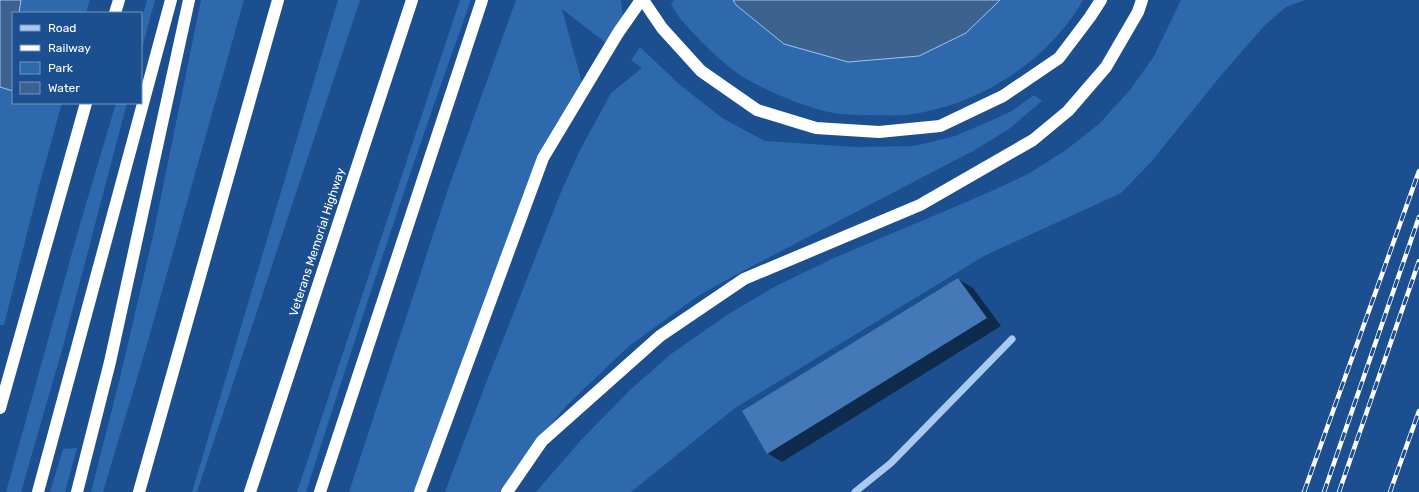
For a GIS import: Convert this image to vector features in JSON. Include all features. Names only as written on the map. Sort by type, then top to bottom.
[{"type":"highway","points":[[114,12],[119,0]]},
{"type":"highway","points":[[38,492],[171,0]]},
{"type":"highway","points":[[77,492],[110,362],[189,0]]},
{"type":"highway","points":[[139,492],[278,0]]},
{"type":"highway","name":"Veterans Memorial Highway","points":[[250,492],[412,0]]},
{"type":"highway","points":[[320,492],[482,0]]},
{"type":"highway","points":[[420,492],[543,158],[618,33],[642,0],[662,28],[702,71],[757,110],[816,128],[878,132],[940,126],[1003,96],[1059,58],[1101,0]]},
{"type":"highway","points":[[507,492],[542,441],[554,430],[660,336],[744,279],[920,204],[1033,140],[1068,111],[1106,68],[1138,12],[1142,0]]},
{"type":"highway","points":[[0,408],[86,104]]},
{"type":"lane","points":[[855,492],[891,463],[1012,339]]},
{"type":"green space","points":[[0,0],[90,0],[86,12],[12,12],[12,104],[62,104],[39,186],[4,325],[0,325]]},
{"type":"green space","points":[[147,0],[155,0],[142,48],[142,18]]},
{"type":"green space","points":[[201,0],[244,0],[146,348],[103,492],[91,492],[119,382],[153,236]]},
{"type":"green space","points":[[338,0],[360,0],[197,492],[192,492]]},
{"type":"green space","points":[[460,0],[471,0],[407,184],[306,492],[297,492]]},
{"type":"green space","points":[[516,0],[621,0],[623,17],[606,43],[562,9],[582,83],[549,145],[416,492],[349,492],[448,189]]},
{"type":"green space","points":[[674,0],[733,0],[736,6],[1000,2],[1000,0],[1083,0],[1068,22],[1050,43],[1030,62],[1008,78],[984,91],[958,102],[932,110],[906,115],[893,115],[848,114],[824,111],[785,98],[748,80],[732,69],[691,31],[679,17],[671,4]]},
{"type":"green space","points":[[1181,0],[1305,0],[1286,7],[1265,25],[1223,73],[1151,162],[1121,193],[984,256],[735,408],[631,492],[536,492],[582,439],[630,390],[671,354],[730,313],[778,285],[834,258],[985,194],[1028,174],[1066,150],[1100,123],[1130,90],[1154,56]]},
{"type":"green space","points":[[640,47],[679,84],[722,118],[765,141],[856,147],[914,146],[955,136],[1012,111],[1034,95],[1042,101],[1009,129],[973,151],[737,274],[698,296],[629,346],[567,405],[520,463],[500,492],[445,492],[561,192],[579,152],[611,93],[642,68],[631,60]]},
{"type":"green space","points":[[116,104],[127,104],[62,350],[21,492],[6,492],[80,224]]},
{"type":"green space","points":[[77,448],[65,492],[50,492],[63,449]]},
{"type":"water","points":[[0,0],[21,0],[19,12],[12,12],[12,91],[0,87]]},
{"type":"water","points":[[733,0],[1000,0],[966,33],[919,56],[848,62],[784,44],[736,5]]},
{"type":"building","points":[[958,278],[987,318],[767,454],[742,411]]},
{"type":"railway","points":[[1304,492],[1419,171]]},
{"type":"railway","points":[[1324,492],[1419,217]]},
{"type":"railway","points":[[1339,492],[1419,261]]},
{"type":"railway","points":[[1390,492],[1419,411]]}]
